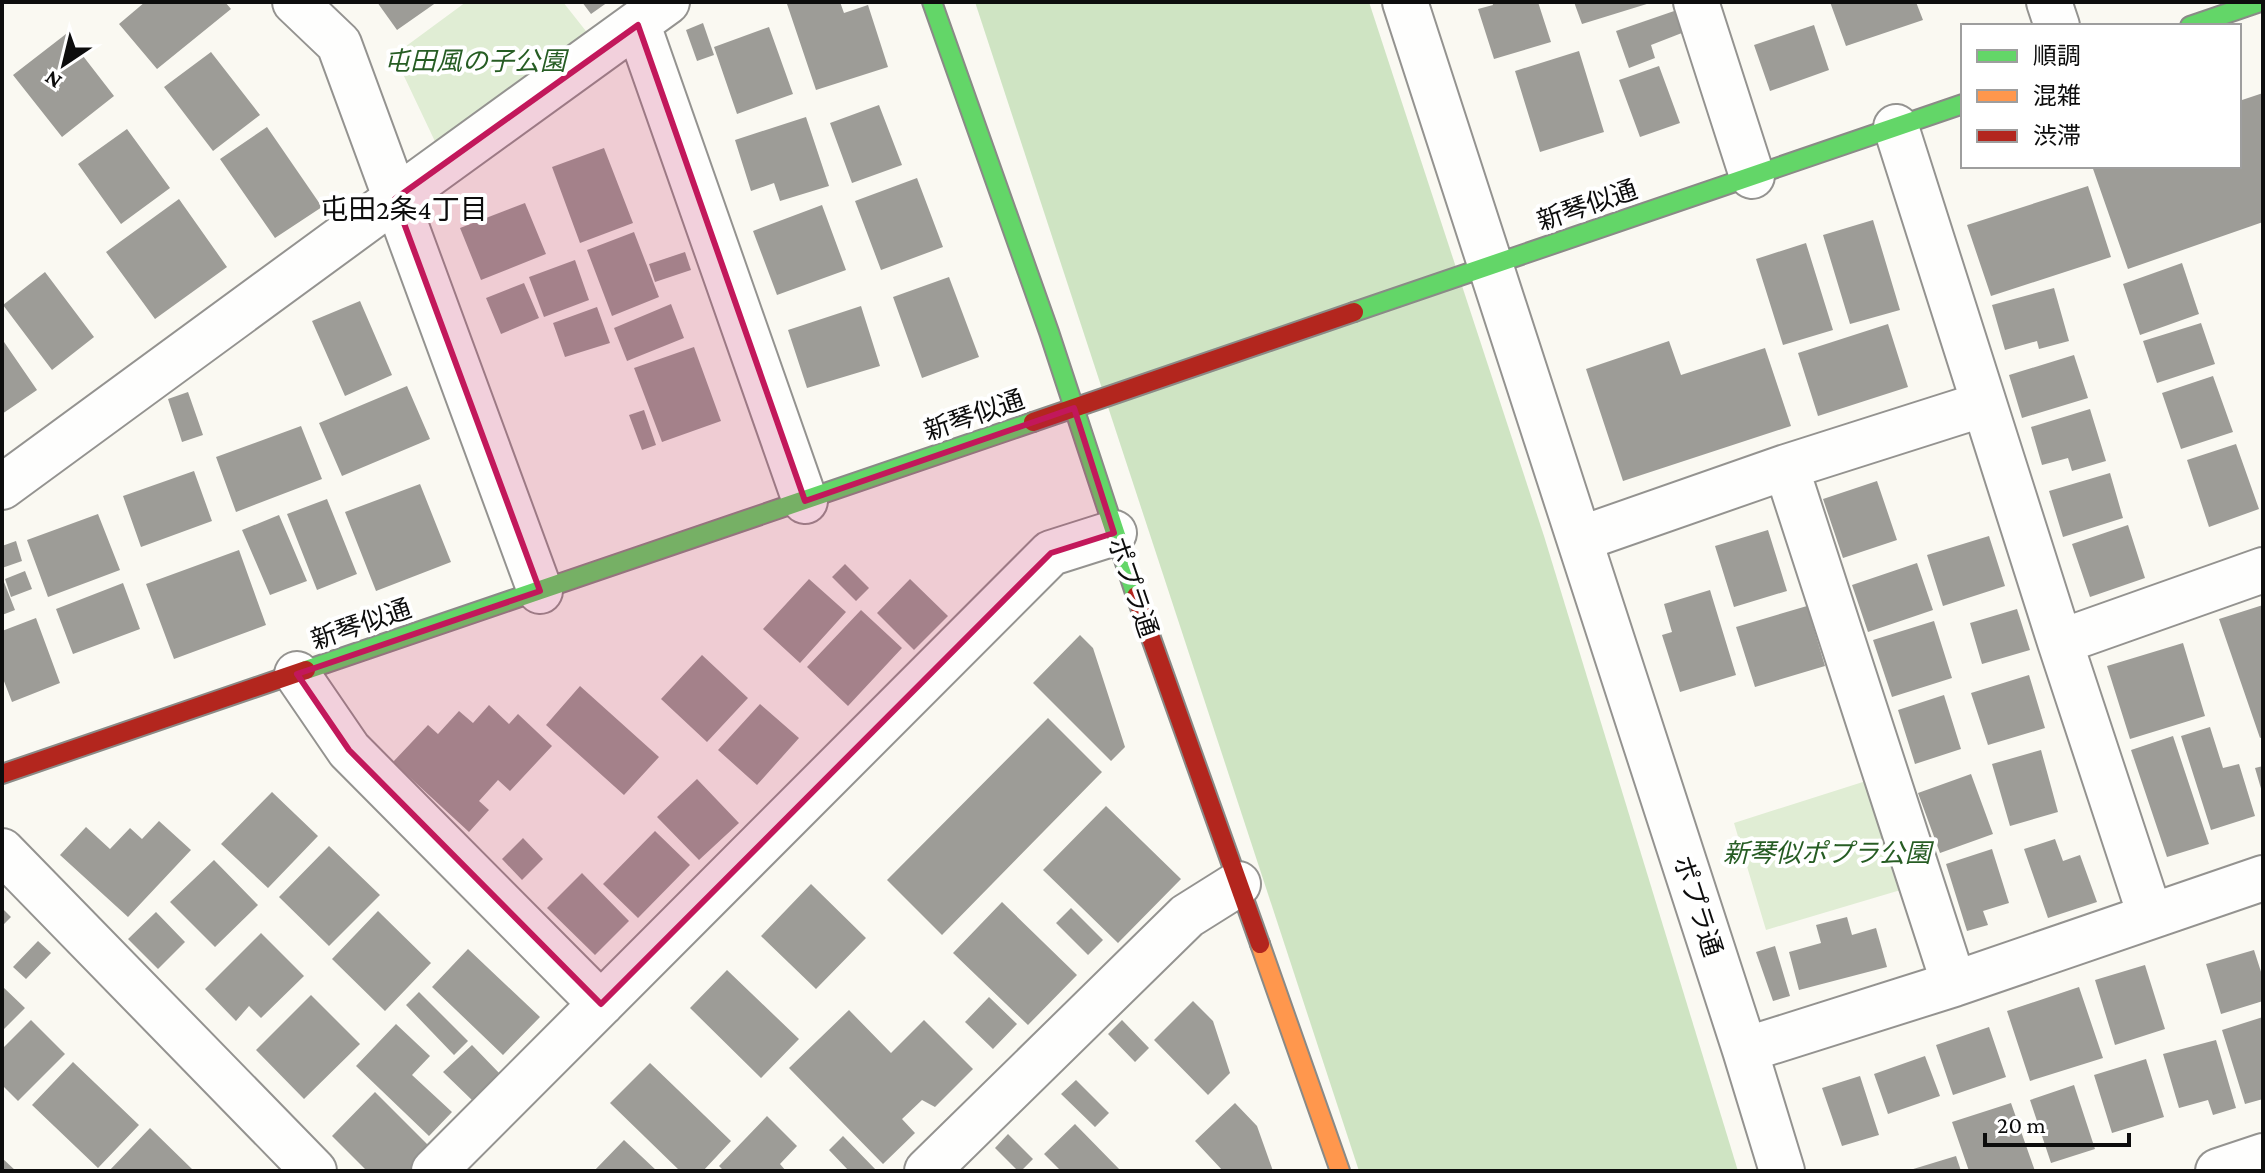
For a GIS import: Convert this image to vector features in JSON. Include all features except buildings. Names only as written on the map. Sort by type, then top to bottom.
[{"type":"street","points":[[295,2],[339,44],[540,591]]},
{"type":"street","name":"ポプラ通","points":[[932,2],[1074,408],[1114,533],[1340,1171]]},
{"type":"street","name":"ポプラ通","points":[[1405,2],[1782,1171]]},
{"type":"street","points":[[1696,2],[1752,176]]},
{"type":"street","points":[[2049,2],[2056,24]]},
{"type":"street","points":[[2196,24],[2260,2]]},
{"type":"street","points":[[2,487],[653,13],[805,501]]},
{"type":"street","name":"新琴似通","points":[[2,774],[1961,105]]},
{"type":"street","points":[[1896,127],[2150,915]]},
{"type":"street","points":[[1580,539],[1786,467],[1984,404]]},
{"type":"street","points":[[1786,467],[1954,984]]},
{"type":"street","points":[[434,1171],[1051,553],[1114,533]]},
{"type":"street","points":[[2060,642],[2263,570]]},
{"type":"street","points":[[297,674],[349,750],[601,1004]]},
{"type":"street","points":[[2,851],[314,1171]]},
{"type":"street","points":[[1745,1050],[1954,984],[2263,878]]},
{"type":"street","points":[[927,1171],[1187,916],[1238,884]]},
{"type":"street","points":[[2218,1171],[2263,1156]]},
{"type":"highlighted area","points":[[638,25],[805,501],[1074,408],[1114,533],[1051,553],[601,1004],[349,750],[297,674],[540,591],[395,199]]},
{"type":"green space","name":"屯田風の子公園","points":[[466,2],[563,2],[593,40],[440,152],[394,55]]},
{"type":"green space","points":[[975,2],[1369,2],[1544,536],[1738,1171],[1359,1171]]},
{"type":"green space","name":"新琴似ポプラ公園","points":[[1866,781],[1904,889],[1766,930],[1734,823]]},
{"type":"traffic: fast","points":[[932,2],[1049,332],[1136,596]]},
{"type":"traffic: fast","points":[[2196,24],[2260,2]]},
{"type":"traffic: fast","points":[[1354,312],[1961,105]]},
{"type":"traffic: fast","points":[[306,670],[1033,422]]},
{"type":"traffic: slow","points":[[1260,944],[1340,1171]]},
{"type":"traffic: jam","points":[[1033,422],[1354,312]]},
{"type":"traffic: jam","points":[[1136,596],[1260,944]]},
{"type":"traffic: jam","points":[[2,774],[306,670]]},
{"type":"district","name":"屯田2条4丁目","points":[[404,209]]}]
